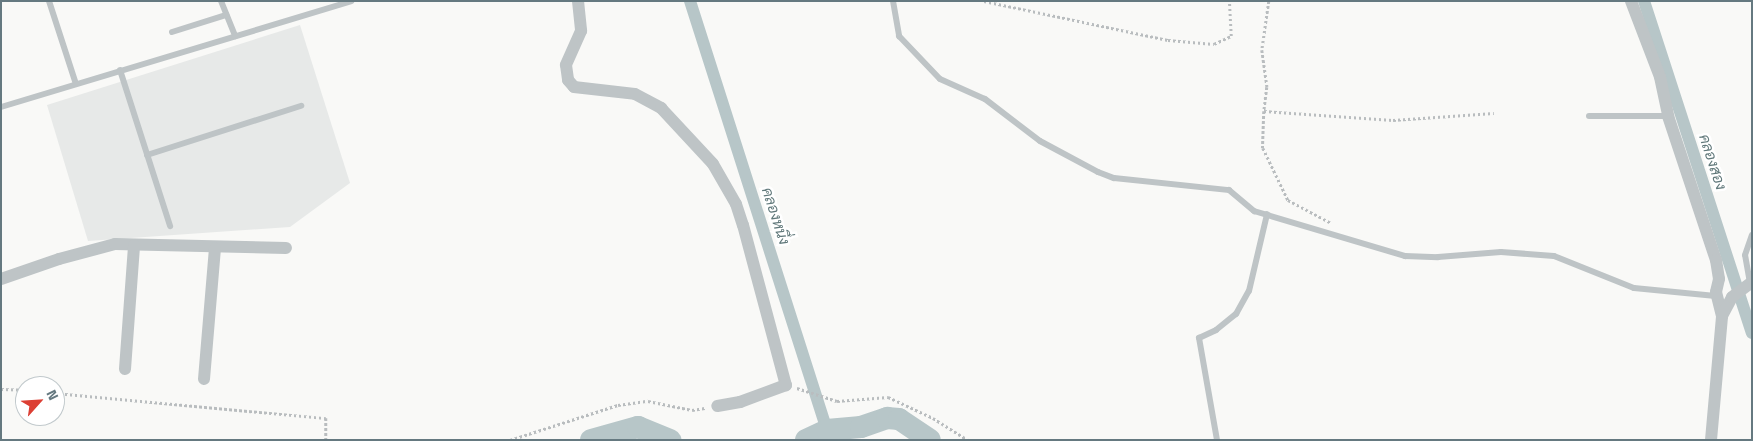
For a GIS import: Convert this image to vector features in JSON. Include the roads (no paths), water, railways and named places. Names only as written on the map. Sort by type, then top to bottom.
[{"type":"street","points":[[578,1],[581,31],[566,65],[568,80],[574,87],[635,94],[650,101],[675,121],[713,164],[736,204],[786,385],[740,402],[717,406]]},
{"type":"street","points":[[1631,1],[1660,77],[1668,116],[1716,260],[1719,279],[1716,296],[1722,316],[1711,440]]},
{"type":"street","points":[[1,279],[115,244],[215,248],[286,248]]},
{"type":"street","points":[[125,369],[134,245]]},
{"type":"street","points":[[204,379],[215,248]]},
{"type":"street","points":[[1722,316],[1732,297],[1751,283]]},
{"type":"lane","points":[[49,1],[76,84]]},
{"type":"lane","points":[[221,1],[235,36]]},
{"type":"lane","points":[[1,107],[351,1]]},
{"type":"lane","points":[[893,1],[899,36],[922,63],[940,79],[986,99],[1055,150],[1114,178],[1229,190],[1246,206],[1267,214],[1405,256],[1438,257],[1501,252],[1554,256],[1634,288],[1716,296]]},
{"type":"lane","points":[[172,32],[226,15]]},
{"type":"lane","points":[[120,70],[170,226]]},
{"type":"lane","points":[[147,155],[301,106]]},
{"type":"lane","points":[[1589,116],[1668,116]]},
{"type":"lane","points":[[1217,440],[1199,338],[1216,330],[1236,314],[1250,291],[1267,214]]},
{"type":"lane","points":[[1751,283],[1744,255],[1752,235]]},
{"type":"waterway","name":"คลองหนึ่ง","points":[[690,1],[830,440]]},
{"type":"waterway","name":"คลองสอง","points":[[1644,1],[1752,333]]},
{"type":"waterway","points":[[806,440],[827,430],[861,427],[887,418],[899,419],[930,440]]},
{"type":"waterway","points":[[591,440],[638,427],[670,440]]}]
